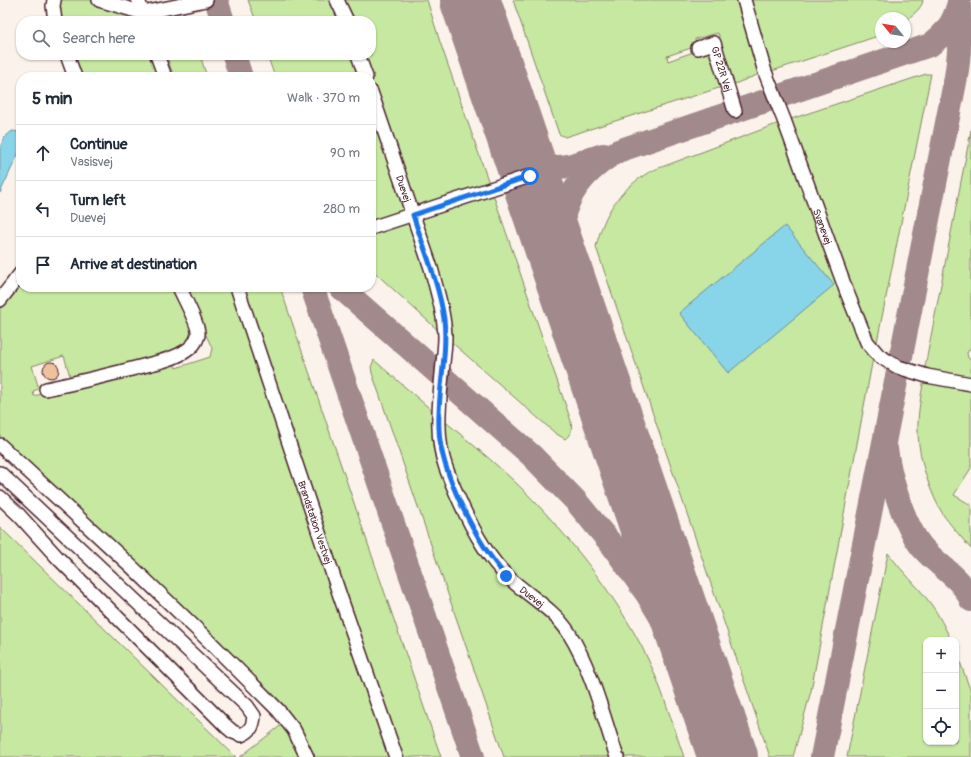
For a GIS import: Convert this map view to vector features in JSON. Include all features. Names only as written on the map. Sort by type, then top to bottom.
[{"type":"lane","points":[[54,0],[52,6],[54,16]]},
{"type":"lane","points":[[100,0],[141,16]]},
{"type":"lane","points":[[138,0],[144,16]]},
{"type":"lane","points":[[148,16],[206,0]]},
{"type":"lane","points":[[337,0],[345,16]]},
{"type":"lane","name":"Svanevej","points":[[744,0],[765,72],[846,290],[867,342],[879,356],[898,368],[927,376],[971,384]]},
{"type":"lane","name":"GP 22R Vej","points":[[698,48],[714,43],[735,111]]},
{"type":"lane","points":[[69,60],[73,72]]},
{"type":"lane","points":[[159,60],[163,72]]},
{"type":"lane","points":[[360,60],[364,72]]},
{"type":"lane","name":"Duevej","points":[[376,107],[431,268],[444,318],[445,337],[438,430],[446,467],[464,510],[494,561],[506,576],[546,607],[568,632],[586,664],[617,757]]},
{"type":"lane","points":[[376,226],[530,176]]},
{"type":"lane","points":[[0,300],[16,279]]},
{"type":"lane","points":[[46,389],[106,376],[156,362],[180,354],[192,346],[198,333],[181,292]]},
{"type":"lane","name":"Brandstation Vestvej","points":[[239,292],[339,594],[396,757]]},
{"type":"lane","points":[[0,445],[137,572],[278,710],[294,730],[307,757]]},
{"type":"lane","points":[[0,473],[247,706],[254,716],[253,725],[249,732],[241,735],[233,732],[227,727],[0,497]]},
{"type":"green space","points":[[57,0],[91,0],[138,13],[139,16],[59,16]]},
{"type":"green space","points":[[248,0],[333,0],[341,16],[254,16]]},
{"type":"green space","points":[[341,0],[427,0],[491,189],[416,214],[376,98],[376,72],[369,72],[363,60],[376,60],[376,16],[347,16]]},
{"type":"green space","points":[[513,0],[740,0],[762,73],[732,85],[718,49],[721,42],[718,33],[695,39],[697,46],[667,56],[668,61],[710,46],[722,87],[565,137],[559,134]]},
{"type":"green space","points":[[748,0],[923,0],[919,9],[911,16],[911,12],[875,12],[875,37],[769,72]]},
{"type":"green space","points":[[176,9],[186,14],[187,16],[153,16],[152,13]]},
{"type":"green space","points":[[73,60],[154,60],[158,72],[77,72]]},
{"type":"green space","points":[[168,60],[202,60],[205,72],[172,72]]},
{"type":"green space","points":[[269,60],[357,60],[361,72],[273,72]]},
{"type":"green space","points":[[926,74],[931,74],[876,347],[871,343],[788,120]]},
{"type":"green space","points":[[376,117],[410,217],[376,228]]},
{"type":"green space","points":[[782,122],[873,358],[811,691],[793,757],[770,757],[596,247],[599,234],[609,212],[622,194],[640,178],[651,171]]},
{"type":"green space","points":[[971,130],[971,347],[967,353],[968,358],[971,360],[971,380],[924,372]]},
{"type":"green space","points":[[493,194],[571,421],[571,431],[565,439],[555,433],[448,339],[417,219]]},
{"type":"green space","points":[[412,221],[433,286],[442,334],[376,274],[376,233]]},
{"type":"green space","points":[[16,285],[16,292],[177,292],[193,327],[188,342],[172,354],[74,378],[70,376],[64,356],[32,366],[39,389],[33,391],[34,396],[173,360],[176,368],[210,357],[212,348],[186,292],[233,292],[390,757],[308,757],[304,743],[0,442],[0,306]]},
{"type":"green space","points":[[246,292],[282,292],[441,757],[402,757]]},
{"type":"green space","points":[[374,360],[436,414],[435,424],[476,538],[549,613],[575,649],[615,757],[504,757],[372,373],[371,367]]},
{"type":"green space","points":[[924,378],[971,387],[971,468],[954,495],[971,505],[971,549],[944,516],[934,497],[926,476],[919,444],[918,427]]},
{"type":"green space","points":[[441,418],[513,480],[552,520],[582,556],[610,594],[635,634],[652,667],[684,757],[620,757],[572,632],[497,562],[449,469]]},
{"type":"green space","points":[[0,527],[236,757],[0,757]]},
{"type":"green space","points":[[888,553],[931,604],[949,637],[923,637],[923,745],[959,745],[959,659],[971,692],[971,757],[847,757]]},
{"type":"green space","points":[[284,723],[302,757],[240,757]]},
{"type":"water","points":[[12,131],[16,131],[16,159],[0,193],[0,147],[5,137]]},
{"type":"water","points":[[785,226],[834,285],[728,373],[679,313]]},
{"type":"building","points":[[51,362],[57,364],[59,370],[57,376],[51,378],[45,376],[43,370],[45,364]]},
{"type":"taxiway","points":[[216,0],[221,16]]},
{"type":"taxiway","points":[[822,757],[956,77],[960,38],[959,0]]},
{"type":"taxiway","points":[[561,269],[561,231],[569,200],[577,186],[588,174],[618,151],[930,45],[948,28],[954,18],[958,6]]},
{"type":"taxiway","points":[[236,60],[239,72]]},
{"type":"taxiway","points":[[520,146],[529,156],[539,163],[548,166],[568,166],[603,155]]},
{"type":"taxiway","points":[[314,292],[473,757]]},
{"type":"taxiway","points":[[346,292],[531,455],[575,500],[613,546],[647,594],[670,632],[720,734]]},
{"type":"taxiway","points":[[886,449],[898,500],[914,536],[927,553],[961,584],[971,600]]},
{"type":"runway","points":[[470,0],[728,757]]},
{"type":"route","points":[[506,576],[494,561],[478,536],[464,510],[446,467],[438,430],[445,337],[444,318],[431,268],[413,215],[530,176]]}]
